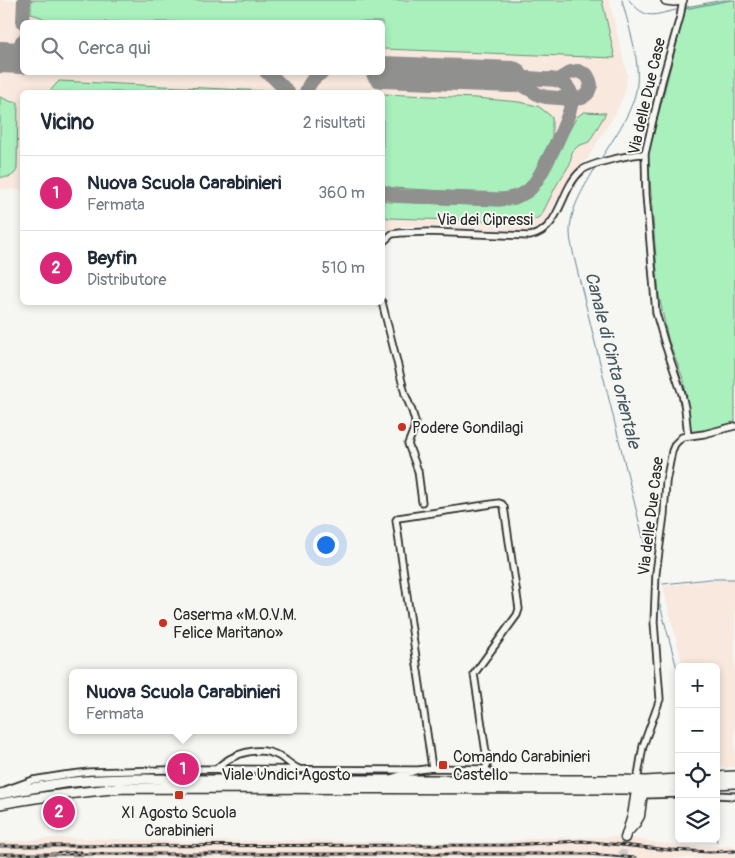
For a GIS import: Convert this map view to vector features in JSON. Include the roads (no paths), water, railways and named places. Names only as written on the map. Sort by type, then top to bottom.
[{"type":"main road","points":[[666,0],[674,2],[683,0]]},
{"type":"main road","points":[[687,0],[693,0]]},
{"type":"main road","points":[[720,777],[735,776]]},
{"type":"main road","name":"Viale Undici Agosto","points":[[0,793],[65,783],[166,778],[208,784],[482,789],[639,790],[675,787]]},
{"type":"main road","name":"Viale Undici Agosto","points":[[0,804],[80,792],[208,784],[379,779],[622,780],[639,790],[675,781]]},
{"type":"main road","points":[[720,784],[735,783]]},
{"type":"main road","points":[[625,837],[638,820],[639,790]]},
{"type":"street","name":"Via delle Due Case","points":[[639,790],[643,746],[660,699],[654,622],[657,557],[664,515],[666,482],[674,446],[680,439],[688,436],[682,394],[656,313],[644,154],[683,0]]},
{"type":"street","name":"Via dei Cipressi","points":[[385,240],[392,234],[400,233],[428,232],[530,236],[537,234],[544,231],[550,224],[572,183],[582,170],[594,165],[644,154]]},
{"type":"street","points":[[383,305],[405,394],[415,421],[408,444],[418,471],[422,502]]},
{"type":"street","points":[[688,436],[735,426]]},
{"type":"street","points":[[432,768],[395,521],[398,518],[499,503],[504,507],[519,609],[517,615],[474,674],[488,759],[485,769],[491,772],[494,780],[492,785],[482,789]]},
{"type":"street","points":[[216,769],[235,756],[247,752],[258,752],[277,755],[301,770]]},
{"type":"street","name":"Viale Undici Agosto","points":[[379,779],[393,778],[418,770],[432,768],[485,769]]},
{"type":"street","points":[[208,784],[209,769]]},
{"type":"street","points":[[0,793],[33,780],[80,773],[128,770],[418,770]]},
{"type":"street","points":[[639,790],[675,794]]},
{"type":"street","points":[[720,795],[735,796]]},
{"type":"waterway","name":"Canale di Cinta orientale","points":[[602,157],[629,111],[637,84],[634,48],[622,0]]},
{"type":"waterway","points":[[629,0],[645,14],[655,15],[676,10]]},
{"type":"waterway","points":[[685,9],[731,0]]},
{"type":"waterway","name":"Canale di Cinta orientale","points":[[594,170],[574,208],[570,239],[648,558]]},
{"type":"waterway","points":[[663,584],[710,579],[735,579]]},
{"type":"waterway","name":"Canale di Cinta orientale","points":[[660,605],[676,663]]},
{"type":"tunnel","points":[[622,858],[625,838]]},
{"type":"railway","points":[[0,846],[509,845],[582,841],[670,850],[735,851]]},
{"type":"railway","points":[[52,854],[81,852]]},
{"type":"railway","points":[[0,854],[588,854],[636,858]]},
{"type":"place","name":"Podere Gondilagi","points":[[402,427]]},
{"type":"place","name":"Caserma «M.O.V.M. Felice Maritano»","points":[[163,623]]},
{"type":"place","name":"Comando Carabinieri Castello","points":[[443,765]]},
{"type":"place","name":"Nuova Scuola Carabinieri","points":[[183,769]]},
{"type":"place","name":"XI Agosto Scuola Carabinieri","points":[[179,795]]},
{"type":"place","name":"Beyfin","points":[[59,812]]}]
